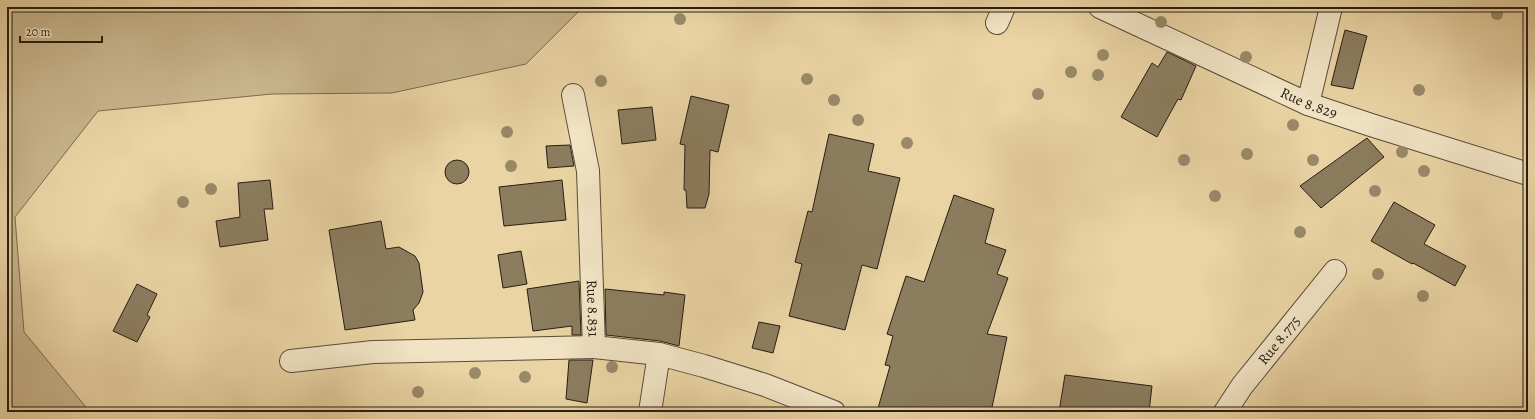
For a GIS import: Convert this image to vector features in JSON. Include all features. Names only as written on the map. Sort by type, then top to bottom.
[{"type":"street","name":"Rue 8.829","points":[[1100,7],[1308,104],[1528,174]]},
{"type":"street","points":[[1308,104],[1331,7]]},
{"type":"street","name":"Rue 8.831","points":[[573,94],[588,171],[594,347],[659,354],[704,366],[765,386],[834,412]]},
{"type":"street","name":"Rue 8.775","points":[[1225,412],[1242,386],[1335,271]]},
{"type":"street","points":[[291,361],[373,352],[594,347]]},
{"type":"street","points":[[650,412],[659,354]]},
{"type":"shaded area","points":[[7,7],[583,7],[526,64],[392,93],[272,94],[98,111],[15,217],[24,332],[90,412],[7,412]]},
{"type":"building","points":[[1345,30],[1367,36],[1353,89],[1331,85]]},
{"type":"building","points":[[1167,52],[1196,66],[1181,100],[1178,99],[1157,137],[1121,117],[1152,63],[1158,67]]},
{"type":"building","points":[[691,96],[729,105],[718,152],[710,150],[709,194],[705,208],[687,208],[686,190],[684,190],[685,145],[680,144]]},
{"type":"building","points":[[652,107],[656,140],[622,144],[618,110]]},
{"type":"building","points":[[829,134],[874,144],[868,171],[900,178],[877,269],[862,265],[845,330],[789,316],[802,264],[795,262],[808,211],[812,212]]},
{"type":"building","points":[[1367,138],[1384,157],[1321,208],[1300,186]]},
{"type":"building","points":[[570,145],[574,166],[548,168],[546,146]]},
{"type":"building","points":[[457,160],[466,163],[469,172],[466,181],[457,184],[448,181],[445,172],[448,163]]},
{"type":"building","points":[[270,180],[273,209],[264,209],[268,240],[220,247],[216,221],[240,217],[238,183]]},
{"type":"building","points":[[562,180],[566,220],[504,226],[499,187]]},
{"type":"building","points":[[954,195],[994,209],[985,243],[1006,250],[997,274],[1008,278],[987,334],[1007,337],[991,412],[877,412],[890,366],[885,365],[893,336],[887,334],[906,276],[924,282]]},
{"type":"building","points":[[1394,202],[1435,225],[1424,244],[1466,266],[1455,286],[1371,241]]},
{"type":"building","points":[[381,221],[386,249],[399,247],[415,256],[419,263],[423,292],[419,303],[413,310],[415,320],[345,330],[329,230]]},
{"type":"building","points":[[521,251],[527,284],[503,288],[498,255]]},
{"type":"building","points":[[579,281],[581,335],[572,335],[572,326],[533,331],[527,289]]},
{"type":"building","points":[[137,284],[157,294],[147,315],[150,317],[137,342],[113,331]]},
{"type":"building","points":[[605,289],[664,295],[664,292],[685,295],[679,346],[660,341],[606,335]]},
{"type":"building","points":[[759,322],[780,326],[773,353],[752,348]]},
{"type":"building","points":[[569,360],[593,360],[587,403],[566,399]]},
{"type":"building","points":[[1065,375],[1152,386],[1149,412],[1059,412]]}]
